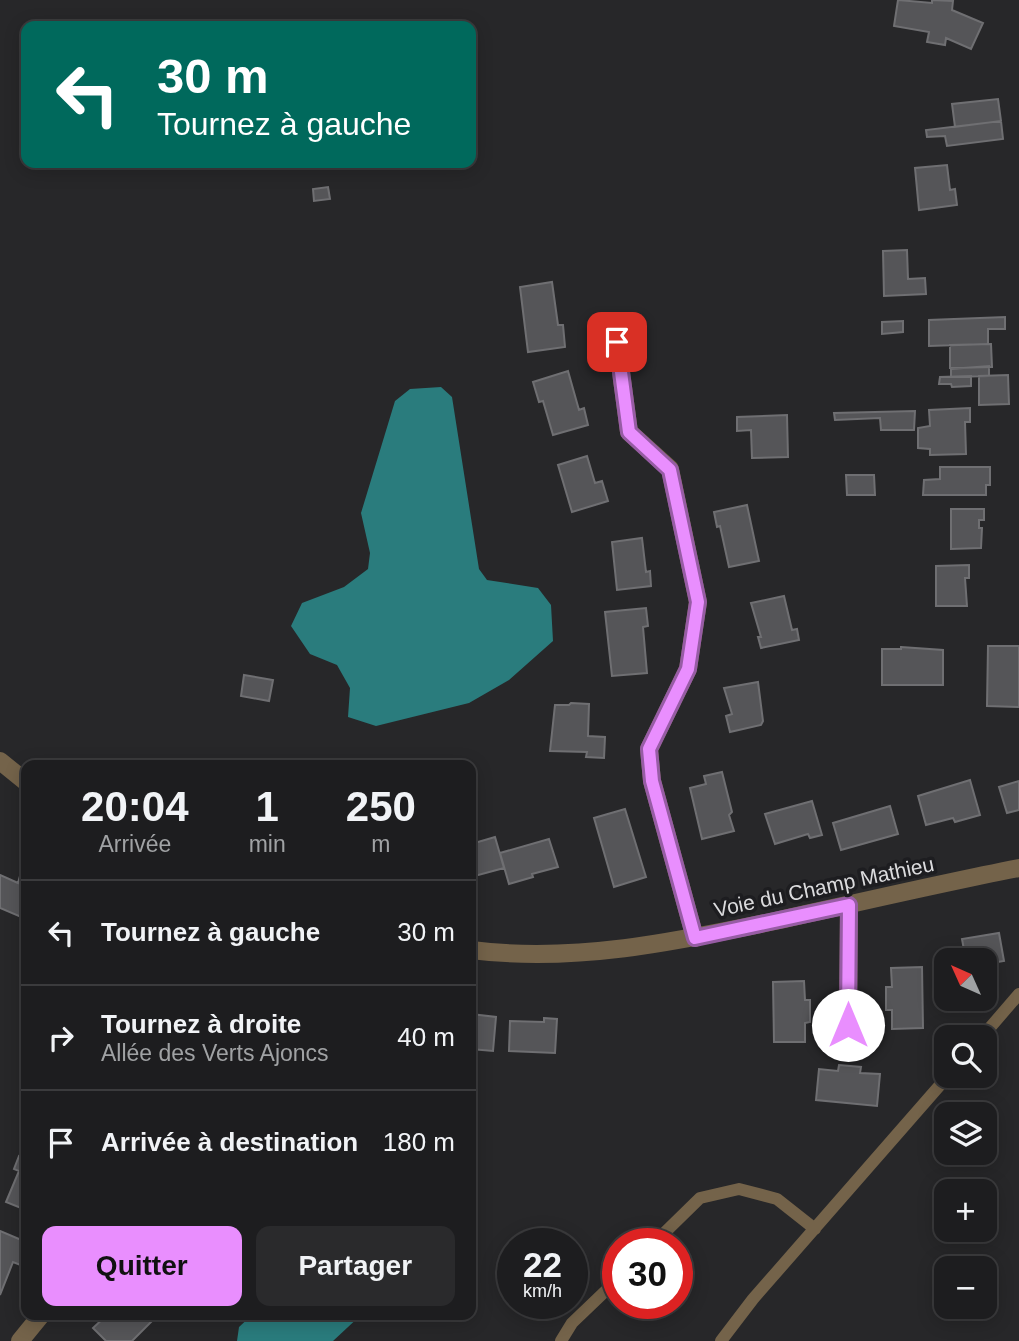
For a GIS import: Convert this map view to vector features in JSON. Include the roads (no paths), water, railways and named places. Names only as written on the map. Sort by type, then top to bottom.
[{"type":"street","points":[[617,342],[629,432],[670,470],[698,602],[688,669],[649,749],[652,781],[695,938]]},
{"type":"street","points":[[0,761],[21,778]]},
{"type":"street","name":"Voie du Champ Mathieu","points":[[476,950],[542,953],[611,951],[695,938],[1019,868]]},
{"type":"street","points":[[848,1025],[849,905]]},
{"type":"street","points":[[20,1341],[37,1320]]},
{"type":"lane","points":[[992,1025],[1019,994]]},
{"type":"lane","points":[[721,1341],[753,1299],[938,1088]]},
{"type":"lane","points":[[669,1228],[700,1198],[739,1189],[777,1199],[815,1228]]},
{"type":"lane","points":[[561,1341],[572,1323],[602,1294]]},
{"type":"water","points":[[441,387],[452,397],[479,569],[487,580],[538,588],[551,605],[553,641],[509,680],[469,703],[376,726],[348,717],[350,688],[337,665],[310,654],[291,626],[302,603],[344,587],[368,569],[370,553],[361,513],[395,401],[410,389]]},
{"type":"water","points":[[247,1320],[356,1320],[333,1341],[237,1341],[239,1327]]}]
